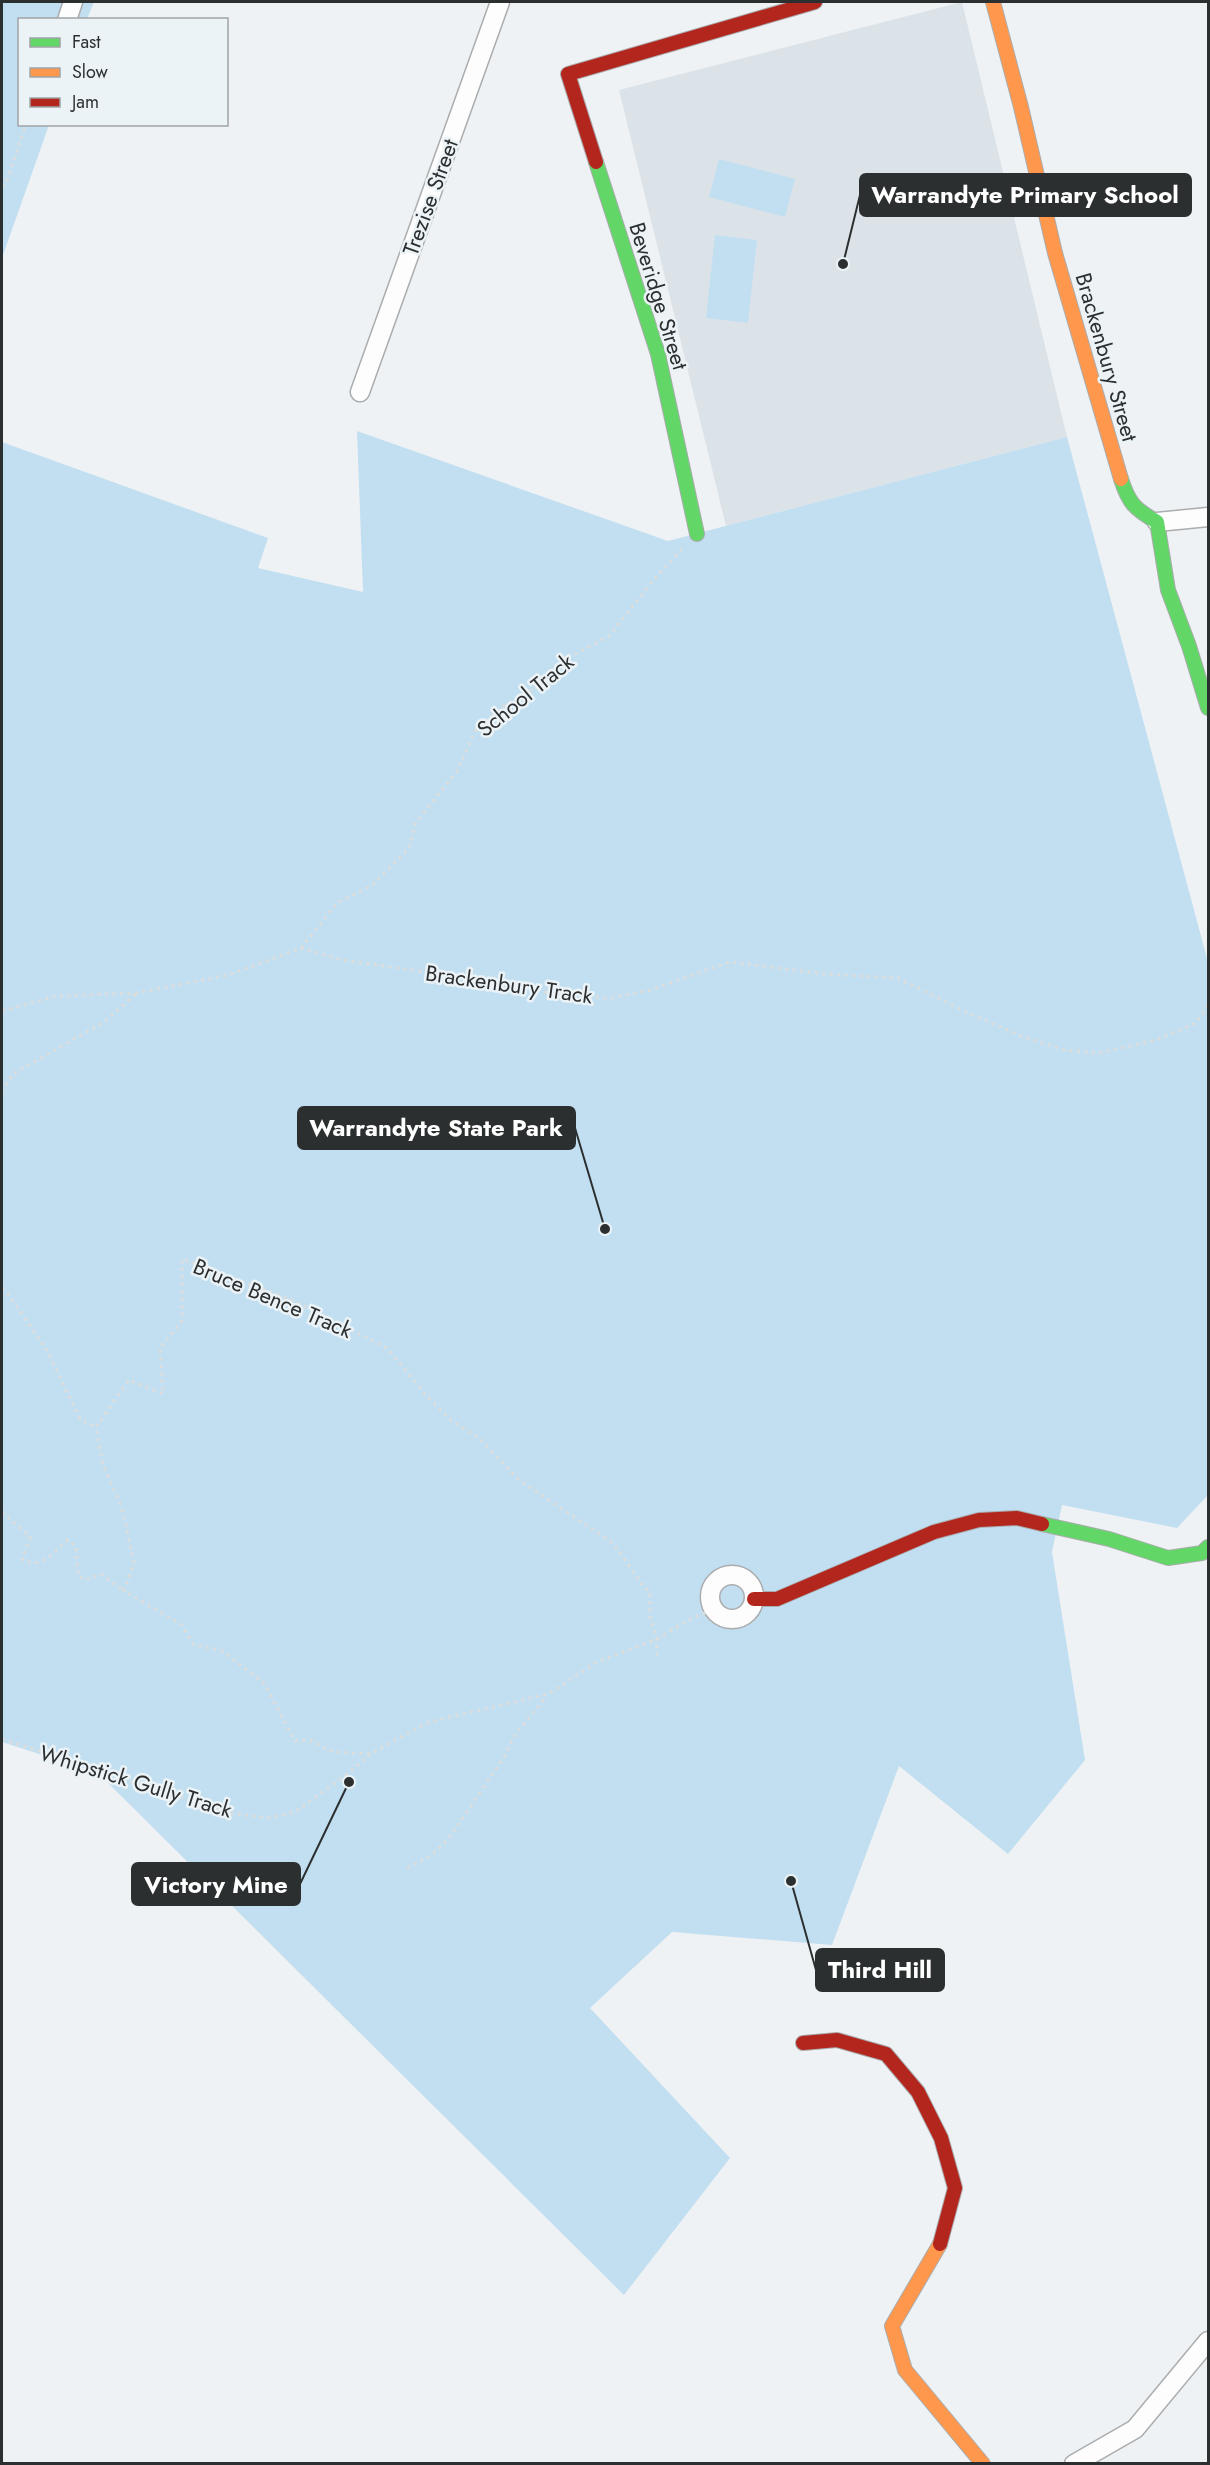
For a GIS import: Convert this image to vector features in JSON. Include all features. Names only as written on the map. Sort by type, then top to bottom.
[{"type":"street","points":[[68,18],[73,2]]},
{"type":"street","name":"Trezise Street","points":[[360,392],[500,2]]},
{"type":"street","name":"Beveridge Street","points":[[697,534],[658,354],[568,74],[815,2]]},
{"type":"street","name":"Brackenbury Street","points":[[993,2],[1055,253],[1126,495],[1136,510],[1157,522]]},
{"type":"street","points":[[1209,517],[1157,522],[1168,590],[1190,646],[1209,708]]},
{"type":"street","points":[[754,1599],[777,1599],[934,1532],[979,1520],[1017,1518],[1109,1539],[1167,1558],[1202,1553],[1209,1547]]},
{"type":"street","points":[[739,1576],[746,1579],[754,1592],[749,1611],[738,1618],[724,1618],[714,1609],[711,1602],[712,1587],[723,1577],[739,1576]]},
{"type":"street","points":[[803,2043],[837,2040],[886,2054],[918,2092],[941,2138],[955,2188],[942,2241],[892,2326],[905,2370],[983,2463]]},
{"type":"street","points":[[1074,2463],[1135,2429],[1209,2341]]},
{"type":"path","points":[[2,186],[6,184],[25,126]]},
{"type":"path","name":"School Track","points":[[301,948],[337,903],[371,886],[409,848],[415,824],[458,771],[475,731],[505,705],[537,687],[556,664],[609,636],[657,577],[697,534]]},
{"type":"path","points":[[2,1011],[56,996],[137,993],[228,975],[301,948]]},
{"type":"path","name":"Brackenbury Track","points":[[301,948],[343,960],[576,996],[611,998],[650,990],[730,962],[824,974],[898,978],[968,1013],[1019,1035],[1064,1050],[1099,1053],[1156,1040],[1196,1023],[1209,1006]]},
{"type":"path","points":[[2,1092],[13,1074],[105,1022],[137,993]]},
{"type":"path","name":"Bruce Bence Track","points":[[96,1427],[129,1380],[163,1394],[160,1348],[182,1321],[182,1259],[292,1300],[387,1348],[425,1394],[451,1420],[481,1440],[519,1480],[614,1543],[644,1587],[650,1591],[650,1617],[657,1638],[657,1659]]},
{"type":"path","points":[[2,1288],[47,1350],[80,1419],[96,1427],[103,1465],[122,1508],[134,1563],[124,1591]]},
{"type":"path","points":[[2,1512],[30,1537],[22,1559],[30,1564],[40,1563],[68,1540],[76,1547],[78,1576],[85,1580],[101,1574],[124,1591],[182,1625],[193,1644],[222,1651],[264,1683],[295,1741],[309,1740],[334,1752],[370,1754]]},
{"type":"path","name":"Whipstick Gully Track","points":[[2,1739],[229,1813],[268,1818],[295,1812],[350,1772],[370,1754],[429,1722],[548,1695],[597,1662],[657,1638],[688,1620],[714,1609]]},
{"type":"path","points":[[407,1868],[432,1855],[450,1837],[504,1757],[514,1736],[548,1695]]},
{"type":"shaded area","points":[[2,2],[94,2],[87,18],[18,18],[18,126],[49,126],[2,258]]},
{"type":"shaded area","points":[[962,2],[1067,437],[726,526],[619,90]]},
{"type":"shaded area","points":[[719,159],[795,179],[785,217],[709,197]]},
{"type":"shaded area","points":[[715,235],[757,240],[748,323],[706,318]]},
{"type":"shaded area","points":[[357,431],[668,541],[1067,437],[1208,962],[1208,1495],[1177,1528],[1062,1505],[1052,1552],[1085,1760],[1008,1854],[899,1766],[832,1945],[672,1932],[590,2008],[730,2158],[624,2295],[98,1773],[2,1742],[2,442],[268,538],[258,568],[363,592]]},
{"type":"traffic: fast","points":[[596,162],[658,354],[697,534]]},
{"type":"traffic: fast","points":[[1121,479],[1134,505],[1157,522],[1168,590],[1189,646],[1208,708]]},
{"type":"traffic: fast","points":[[1042,1524],[1109,1539],[1168,1558],[1202,1553],[1208,1547]]},
{"type":"traffic: slow","points":[[993,2],[1021,107],[1055,253],[1121,479]]},
{"type":"traffic: slow","points":[[940,2244],[892,2326],[905,2370],[983,2464]]},
{"type":"traffic: jam","points":[[596,162],[568,74],[815,2]]},
{"type":"traffic: jam","points":[[754,1599],[777,1599],[934,1532],[979,1520],[1017,1518],[1042,1524]]},
{"type":"traffic: jam","points":[[803,2043],[837,2040],[886,2054],[918,2092],[941,2138],[955,2188],[940,2244]]},
{"type":"place","name":"Warrandyte Primary School","points":[[843,264]]},
{"type":"place","name":"Warrandyte State Park","points":[[605,1229]]},
{"type":"place","name":"Victory Mine","points":[[349,1782]]},
{"type":"place","name":"Third Hill","points":[[791,1881]]}]
